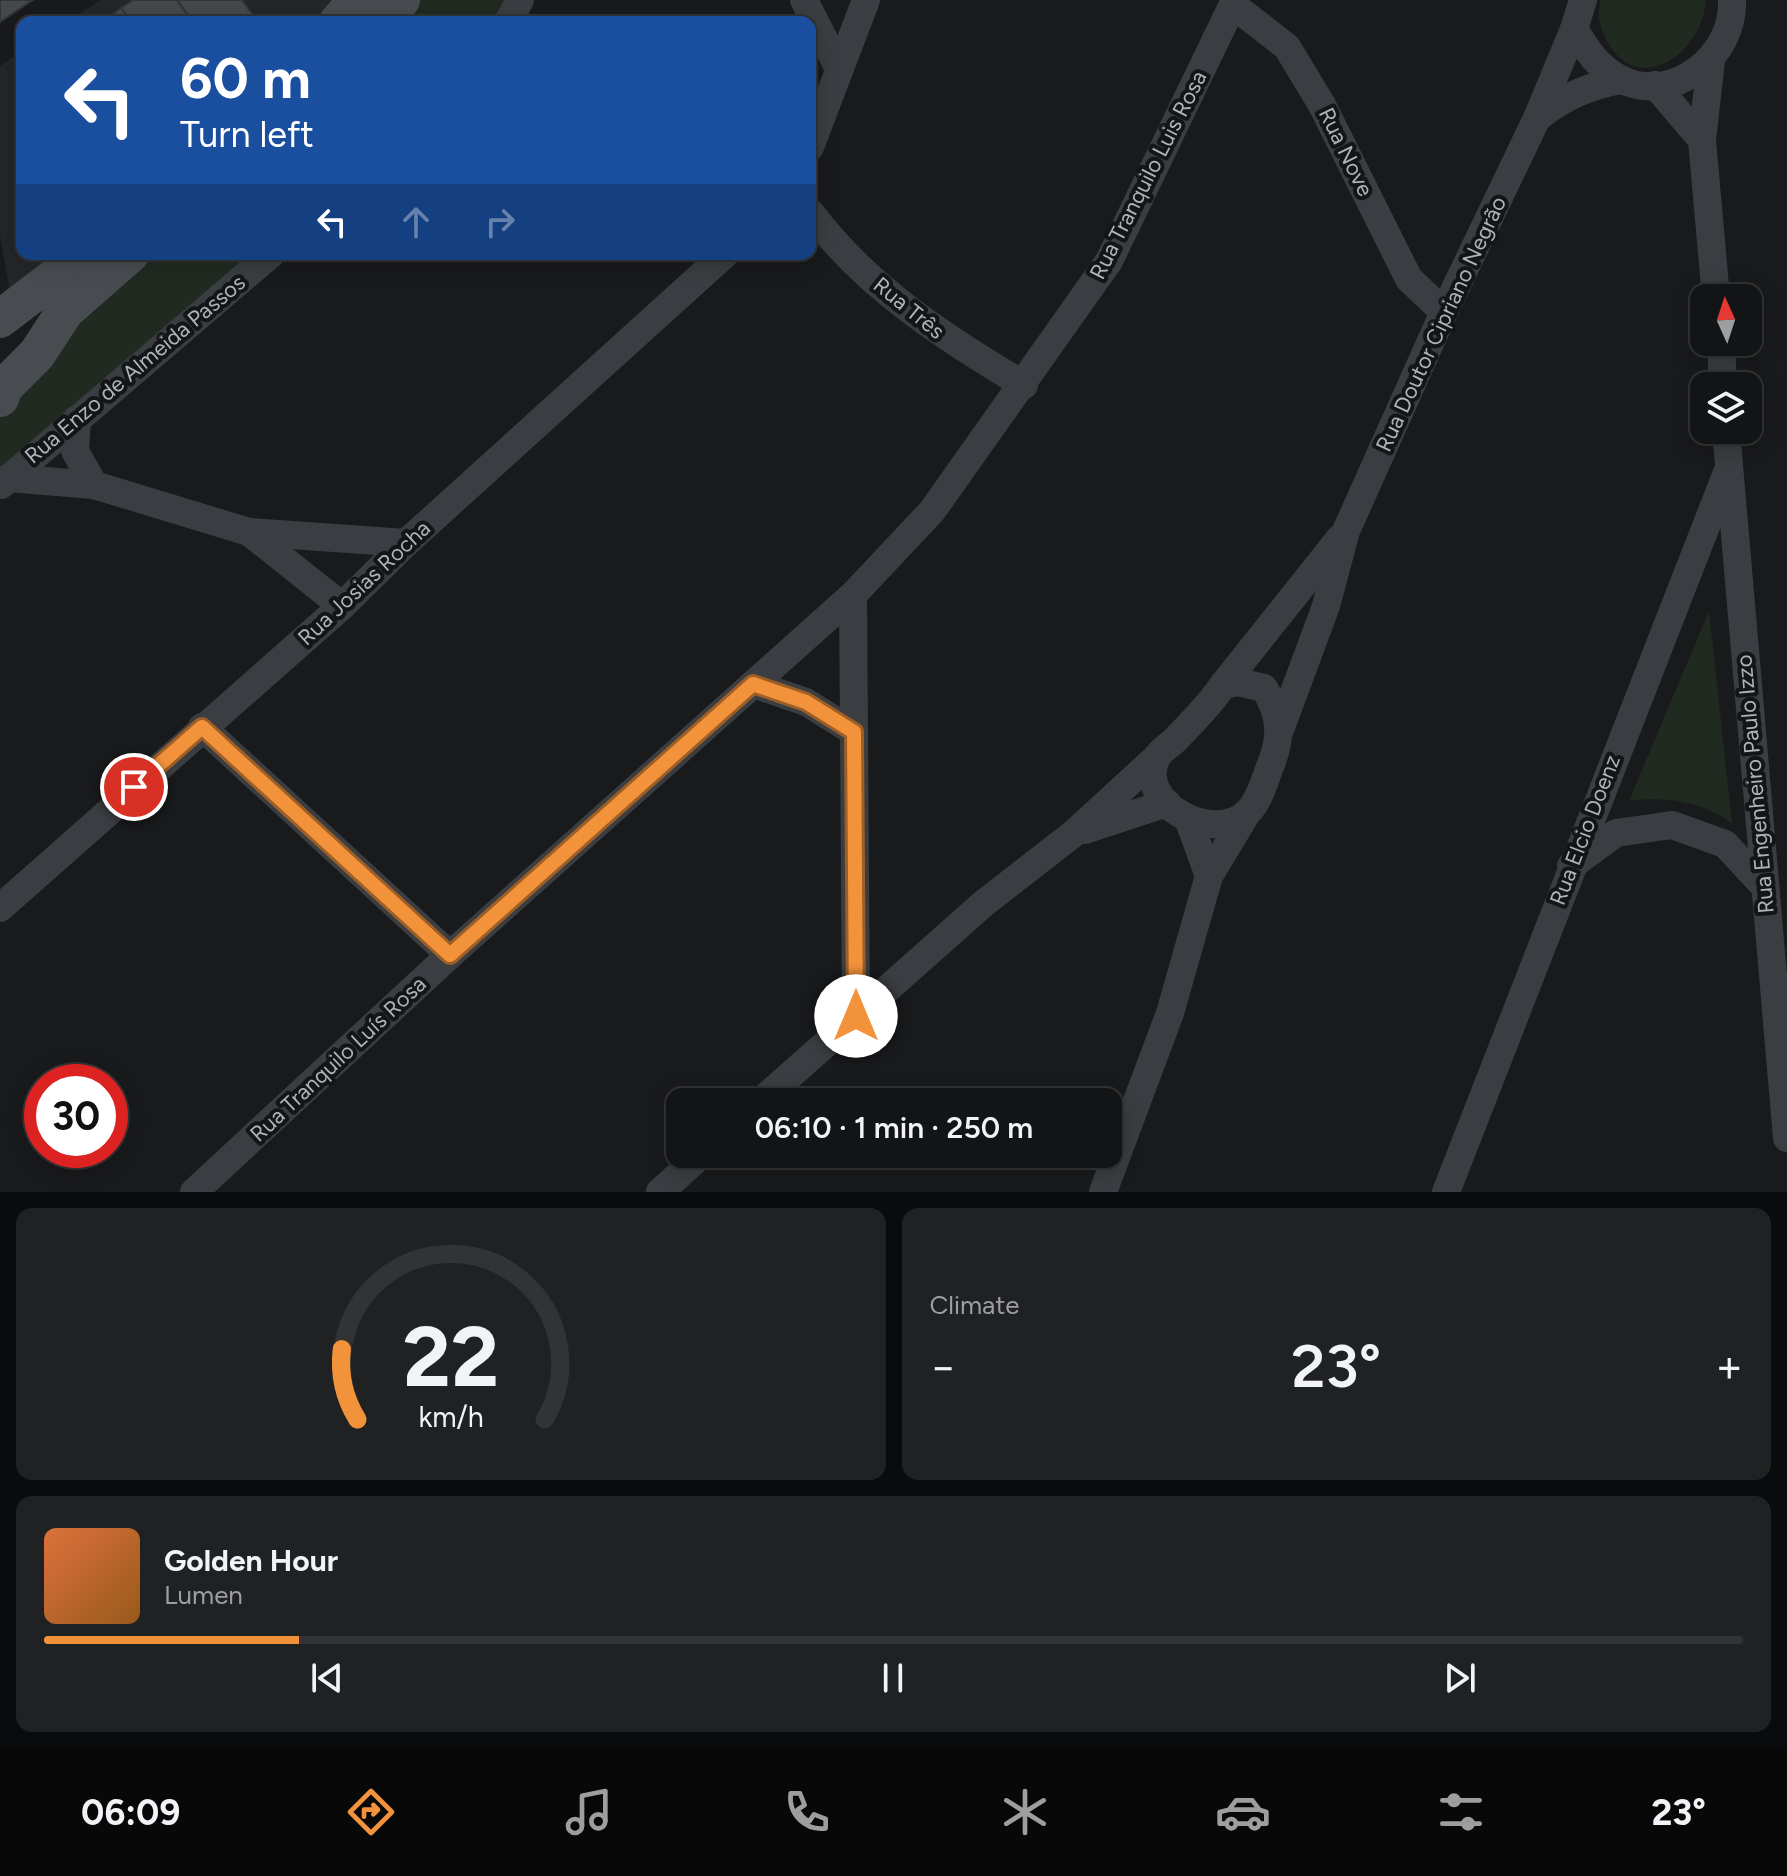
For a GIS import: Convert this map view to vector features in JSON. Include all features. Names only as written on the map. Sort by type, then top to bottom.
[{"type":"main road","points":[[343,16],[357,0]]},
{"type":"main road","points":[[386,16],[401,0]]},
{"type":"main road","points":[[0,319],[77,260]]},
{"type":"main road","points":[[1,382],[37,354],[65,311],[123,260]]},
{"type":"street","points":[[816,130],[866,0]]},
{"type":"street","name":"Rua Doutor Cipriano Negrão","points":[[1280,730],[1326,606],[1346,531],[1444,312],[1537,118],[1583,0]]},
{"type":"street","name":"Rua Nove","points":[[1234,2],[1287,47],[1322,105],[1409,279],[1444,312]]},
{"type":"street","name":"Rua Tranquilo Luis Rosa","points":[[1024,385],[1109,261],[1234,2]]},
{"type":"street","points":[[1715,284],[1702,140],[1711,61],[1728,31],[1736,2]]},
{"type":"street","points":[[816,24],[838,67]]},
{"type":"street","points":[[1574,29],[1594,61],[1621,80],[1655,85],[1686,77],[1711,61]]},
{"type":"street","name":"Rua Doutor Cipriano Negrão","points":[[1537,118],[1561,99],[1590,86],[1621,80]]},
{"type":"street","points":[[1655,85],[1702,140]]},
{"type":"street","name":"Rua Três","points":[[816,219],[864,271],[941,336],[1024,385]]},
{"type":"street","name":"Rua Enzo de Almeida Passos","points":[[4,482],[264,260]]},
{"type":"street","name":"Rua Josias Rocha","points":[[0,908],[342,606],[406,543],[718,260]]},
{"type":"street","name":"Rua Tranquilo Luís Rosa","points":[[194,1192],[450,955],[853,595],[932,511],[1024,385]]},
{"type":"street","points":[[77,419],[75,451],[94,485]]},
{"type":"street","name":"Rua Engenheiro Paulo Izzo","points":[[1727,444],[1787,1138]]},
{"type":"street","name":"Rua Elcio Doenz","points":[[1446,1192],[1728,470]]},
{"type":"street","points":[[4,482],[94,485],[249,532],[406,543]]},
{"type":"street","name":"Rua Doutor Cipriano Negrão","points":[[1223,685],[1346,531]]},
{"type":"street","points":[[249,532],[342,606]]},
{"type":"street","points":[[853,595],[856,1016]]},
{"type":"street","points":[[776,1088],[983,904],[1073,834],[1157,757],[1223,685],[1238,682],[1264,688],[1277,711],[1280,730],[1275,755],[1259,794],[1209,876],[1170,1013],[1103,1192]]},
{"type":"street","points":[[753,684],[806,702],[854,732]]},
{"type":"street","points":[[202,727],[450,955]]},
{"type":"street","points":[[1157,757],[1154,775],[1167,803],[1189,821],[1209,876]]},
{"type":"street","points":[[1073,834],[1167,803]]},
{"type":"street","points":[[1189,821],[1219,823],[1247,813]]},
{"type":"street","points":[[1571,866],[1616,833],[1672,825],[1725,844],[1763,885]]},
{"type":"street","points":[[660,1192],[687,1168]]},
{"type":"shaded area","points":[[101,0],[397,0],[382,16],[76,16]]},
{"type":"shaded area","points":[[397,0],[525,0],[513,16],[382,16]]},
{"type":"shaded area","points":[[1601,0],[1706,0],[1694,36],[1682,51],[1668,62],[1652,67],[1636,67],[1621,58],[1607,41],[1600,21]]},
{"type":"shaded area","points":[[16,55],[16,260],[114,260],[16,328],[0,235],[0,66]]},
{"type":"shaded area","points":[[130,260],[258,260],[0,481],[0,398]]},
{"type":"shaded area","points":[[1709,611],[1732,823],[1708,810],[1682,802],[1656,799],[1629,801]]},
{"type":"building","points":[[0,0],[33,0],[0,22]]},
{"type":"building","points":[[133,0],[177,0],[189,16],[127,16],[121,8]]},
{"type":"building","points":[[177,0],[242,0],[254,16],[189,16]]},
{"type":"building","points":[[121,8],[127,16],[110,16]]},
{"type":"route","points":[[134,787],[202,727],[450,955],[753,684],[784,691],[832,716],[854,732],[856,1016]]}]
